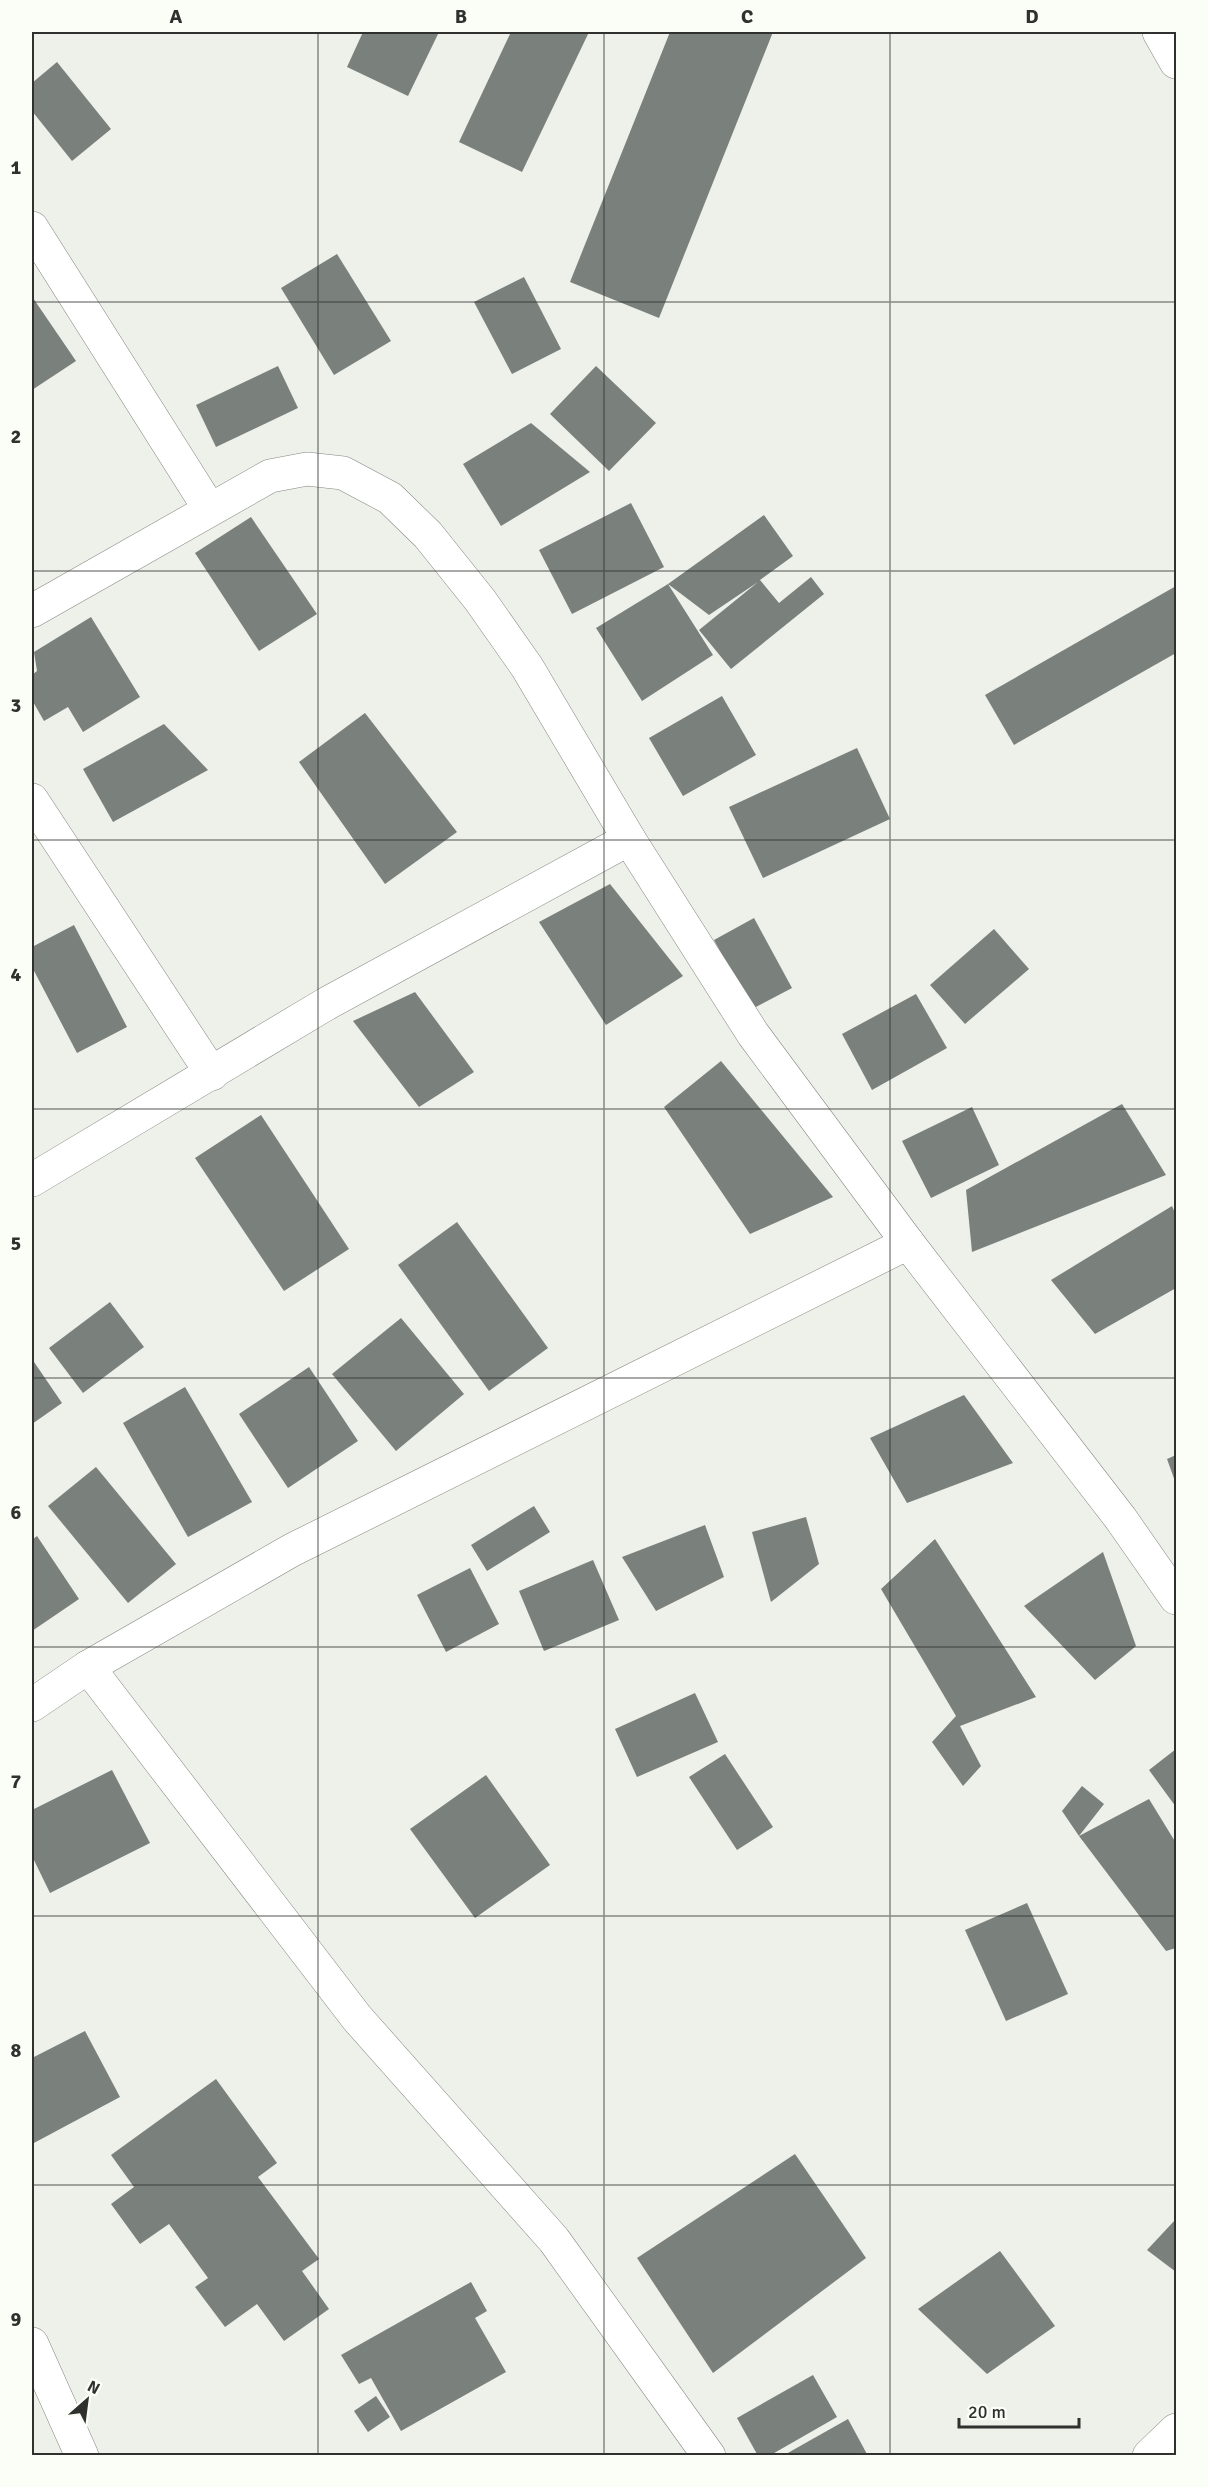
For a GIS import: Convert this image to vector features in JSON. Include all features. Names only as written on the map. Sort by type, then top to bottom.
[{"type":"street","points":[[1159,32],[1176,62]]},
{"type":"street","points":[[32,228],[209,508]]},
{"type":"street","points":[[32,611],[209,508],[270,476],[307,469],[343,473],[390,498],[429,535],[480,600],[527,667],[629,838],[753,1034],[908,1243],[1121,1519],[1176,1598]]},
{"type":"street","points":[[32,800],[212,1074]]},
{"type":"street","points":[[32,1180],[326,1004],[629,838]]},
{"type":"street","points":[[32,1705],[88,1667],[292,1550],[908,1243]]},
{"type":"street","points":[[88,1667],[357,2018],[554,2240],[709,2456]]},
{"type":"street","points":[[32,2344],[82,2456]]},
{"type":"street","points":[[1149,2456],[1176,2430]]},
{"type":"building","points":[[363,32],[439,32],[408,96],[347,67]]},
{"type":"building","points":[[511,32],[589,32],[522,172],[459,142]]},
{"type":"building","points":[[670,32],[773,32],[659,318],[570,282]]},
{"type":"building","points":[[57,62],[111,129],[72,161],[32,111],[32,83]]},
{"type":"building","points":[[337,254],[391,341],[334,375],[281,288]]},
{"type":"building","points":[[524,277],[561,349],[512,374],[474,302]]},
{"type":"building","points":[[33,298],[76,361],[32,390],[32,300]]},
{"type":"building","points":[[278,366],[298,408],[216,447],[196,405]]},
{"type":"building","points":[[596,366],[656,423],[609,471],[550,414]]},
{"type":"building","points":[[531,423],[590,472],[501,526],[463,464]]},
{"type":"building","points":[[631,503],[664,567],[572,614],[539,550]]},
{"type":"building","points":[[764,515],[793,556],[760,580],[779,603],[811,577],[824,594],[731,669],[699,630],[758,582],[709,615],[668,584]]},
{"type":"building","points":[[251,517],[317,614],[259,651],[195,553]]},
{"type":"building","points":[[668,584],[713,655],[642,701],[596,628]]},
{"type":"building","points":[[1176,586],[1176,653],[1014,745],[985,695]]},
{"type":"building","points":[[91,617],[140,697],[83,732],[68,707],[44,721],[32,700],[32,675],[37,671],[34,652]]},
{"type":"building","points":[[722,696],[756,755],[683,796],[649,738]]},
{"type":"building","points":[[365,713],[457,832],[385,884],[299,762]]},
{"type":"building","points":[[164,724],[208,770],[113,822],[83,769]]},
{"type":"building","points":[[857,748],[890,819],[763,878],[729,807]]},
{"type":"building","points":[[610,884],[683,976],[606,1025],[539,922]]},
{"type":"building","points":[[754,918],[792,988],[752,1009],[714,940]]},
{"type":"building","points":[[74,925],[127,1027],[77,1053],[32,967],[32,947]]},
{"type":"building","points":[[994,929],[1029,969],[965,1024],[930,985]]},
{"type":"building","points":[[415,992],[474,1072],[419,1107],[353,1021]]},
{"type":"building","points":[[916,994],[947,1048],[872,1090],[842,1034]]},
{"type":"building","points":[[721,1061],[833,1197],[750,1234],[664,1107]]},
{"type":"building","points":[[1122,1104],[1166,1175],[972,1252],[966,1190]]},
{"type":"building","points":[[972,1107],[999,1165],[931,1198],[902,1141]]},
{"type":"building","points":[[261,1115],[349,1249],[284,1291],[195,1158]]},
{"type":"building","points":[[1172,1206],[1176,1215],[1176,1288],[1095,1334],[1051,1280]]},
{"type":"building","points":[[457,1222],[548,1348],[489,1391],[398,1265]]},
{"type":"building","points":[[110,1302],[144,1347],[83,1393],[49,1348]]},
{"type":"building","points":[[401,1318],[464,1394],[396,1451],[332,1374]]},
{"type":"building","points":[[32,1359],[62,1403],[32,1424]]},
{"type":"building","points":[[309,1367],[358,1441],[288,1488],[239,1414]]},
{"type":"building","points":[[185,1387],[252,1502],[188,1537],[123,1423]]},
{"type":"building","points":[[964,1395],[1013,1463],[907,1503],[870,1438]]},
{"type":"building","points":[[1176,1455],[1176,1484],[1167,1459]]},
{"type":"building","points":[[96,1467],[176,1564],[128,1603],[48,1506]]},
{"type":"building","points":[[534,1506],[550,1532],[487,1571],[471,1545]]},
{"type":"building","points":[[806,1517],[819,1564],[771,1602],[752,1532]]},
{"type":"building","points":[[705,1525],[724,1577],[656,1611],[622,1557]]},
{"type":"building","points":[[37,1536],[79,1599],[32,1631],[32,1540]]},
{"type":"building","points":[[935,1539],[1036,1697],[960,1726],[981,1766],[963,1786],[932,1742],[956,1716],[881,1589]]},
{"type":"building","points":[[1103,1552],[1136,1646],[1095,1680],[1024,1606]]},
{"type":"building","points":[[593,1560],[619,1620],[544,1651],[519,1591]]},
{"type":"building","points":[[470,1568],[499,1624],[446,1652],[417,1595]]},
{"type":"building","points":[[695,1693],[718,1742],[637,1777],[615,1729]]},
{"type":"building","points":[[1176,1749],[1176,1807],[1149,1770]]},
{"type":"building","points":[[725,1754],[773,1827],[737,1850],[689,1777]]},
{"type":"building","points":[[112,1770],[150,1843],[50,1893],[32,1856],[32,1810]]},
{"type":"building","points":[[486,1775],[550,1865],[475,1918],[410,1829]]},
{"type":"building","points":[[1082,1786],[1104,1804],[1079,1836],[1062,1811]]},
{"type":"building","points":[[1149,1799],[1176,1843],[1176,1948],[1166,1951],[1079,1836]]},
{"type":"building","points":[[1027,1903],[1068,1994],[1006,2021],[965,1930]]},
{"type":"building","points":[[85,2031],[120,2097],[32,2144],[32,2058]]},
{"type":"building","points":[[216,2079],[277,2163],[258,2177],[319,2259],[302,2271],[329,2309],[284,2341],[257,2304],[225,2327],[195,2287],[208,2278],[169,2224],[140,2244],[111,2204],[134,2187],[111,2155]]},
{"type":"building","points":[[795,2154],[866,2258],[713,2373],[637,2258]]},
{"type":"building","points":[[1176,2219],[1176,2272],[1147,2250]]},
{"type":"building","points":[[1000,2251],[1055,2326],[987,2374],[918,2309]]},
{"type":"building","points":[[471,2282],[487,2311],[475,2318],[506,2372],[401,2431],[371,2378],[359,2384],[341,2355]]},
{"type":"building","points":[[813,2375],[837,2417],[769,2456],[758,2456],[737,2418]]},
{"type":"building","points":[[376,2396],[390,2417],[368,2432],[354,2411]]},
{"type":"building","points":[[848,2419],[868,2456],[787,2456],[786,2454]]}]
